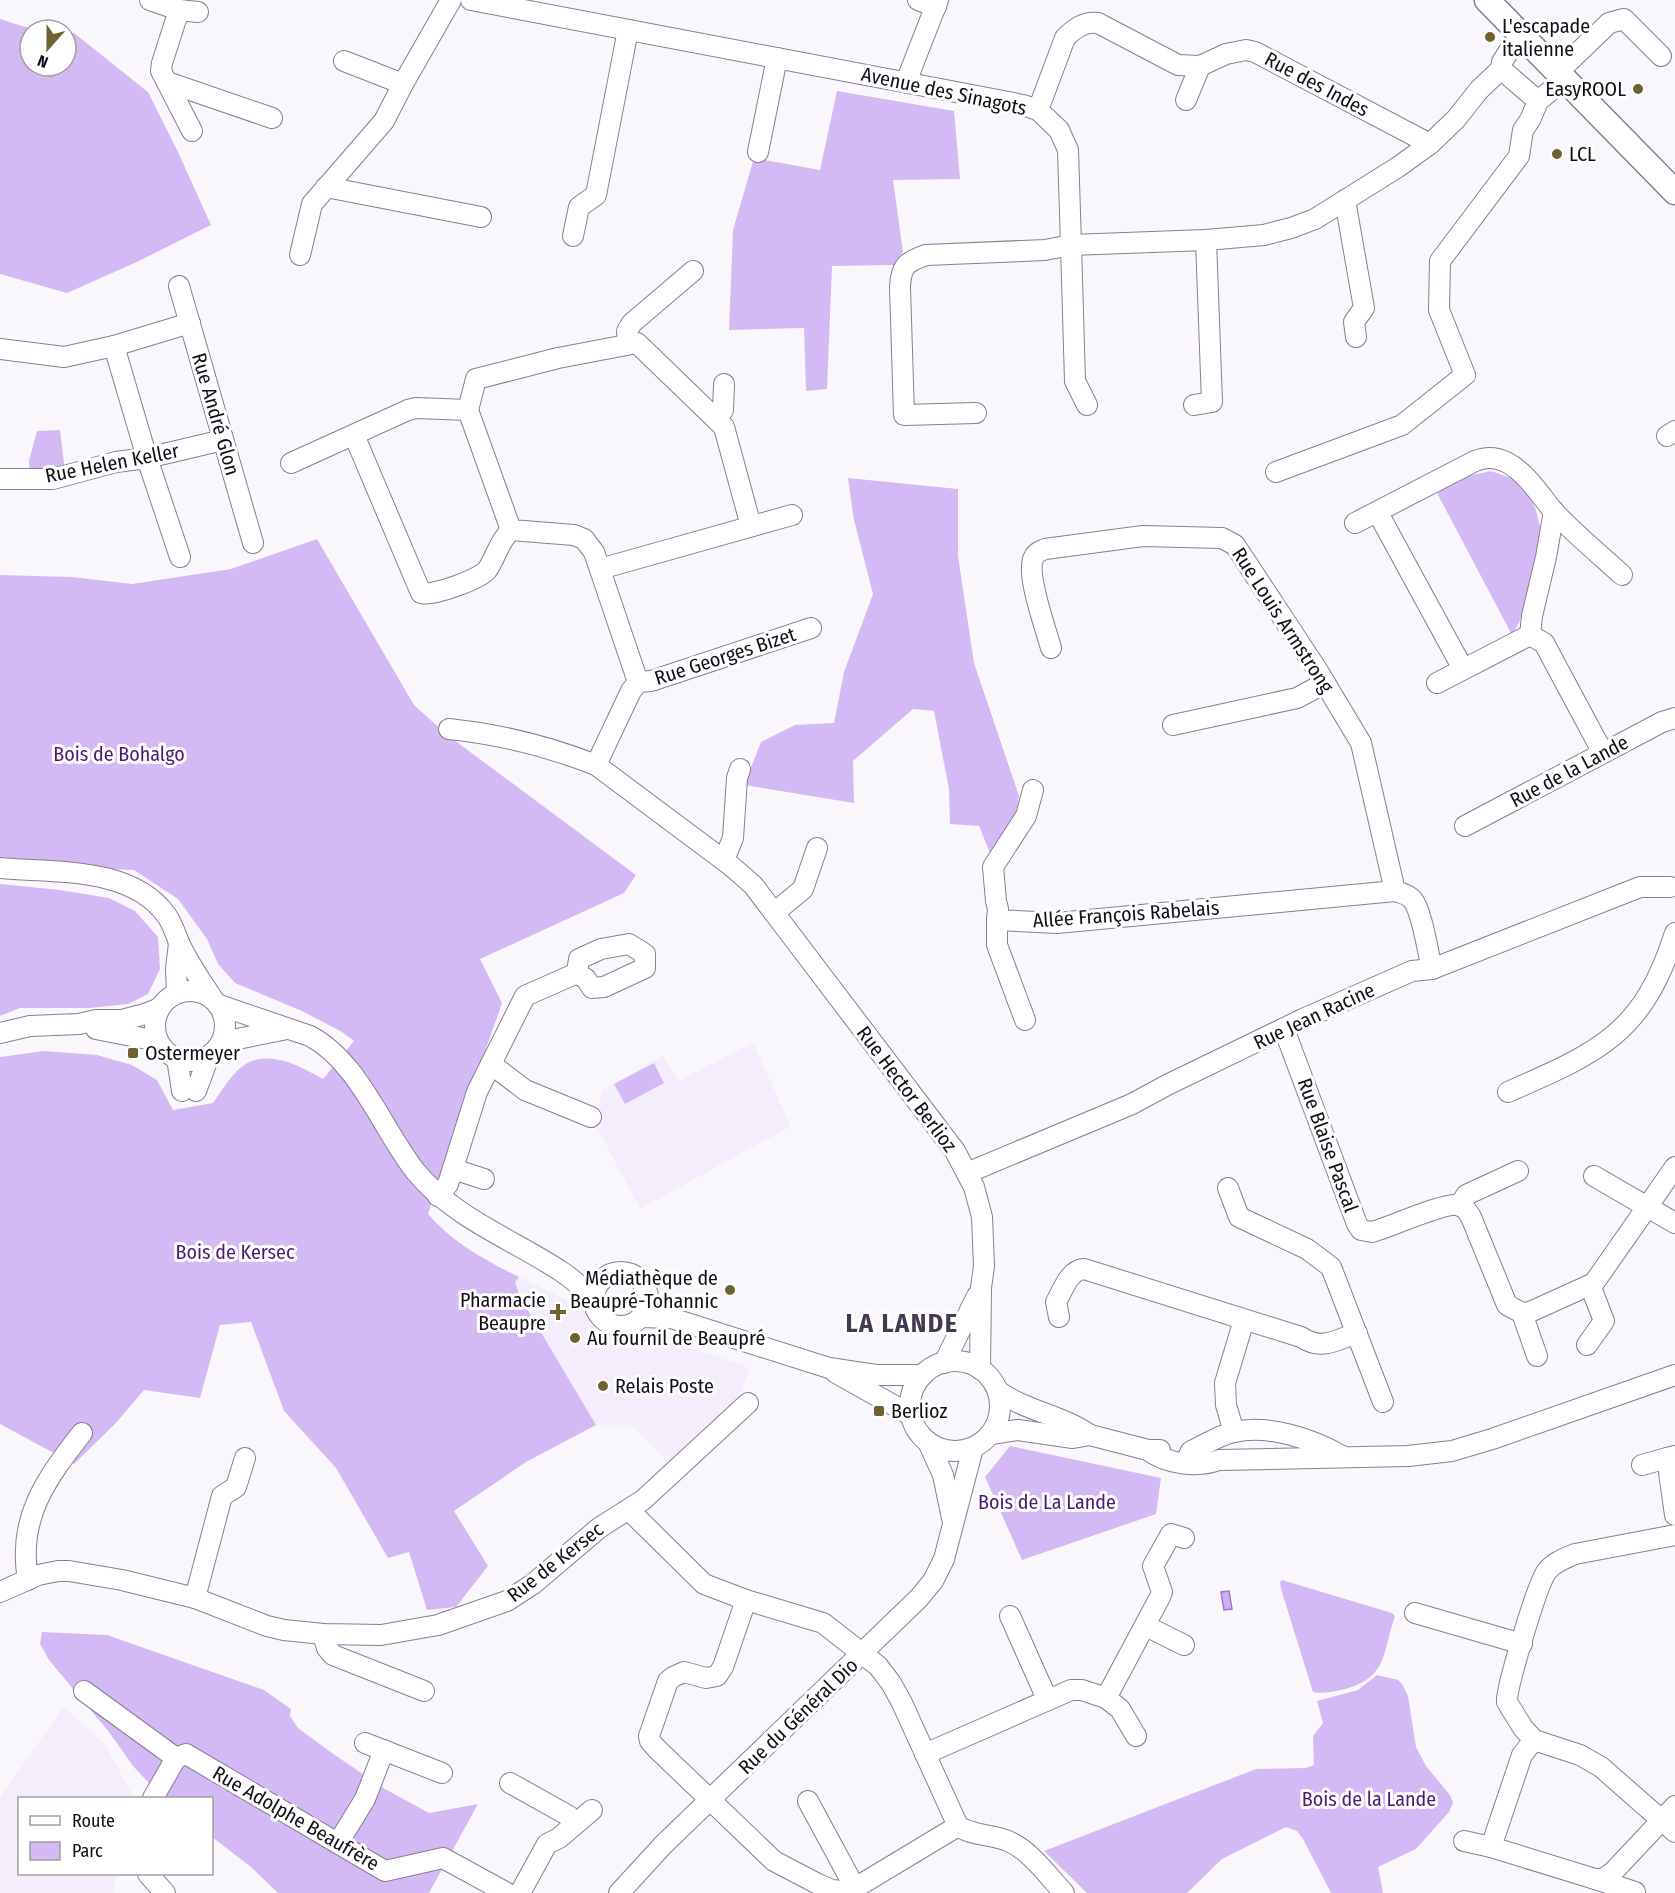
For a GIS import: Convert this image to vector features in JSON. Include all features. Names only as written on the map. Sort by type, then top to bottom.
[{"type":"main road","points":[[1487,0],[1675,192]]},
{"type":"street","points":[[150,0],[189,11],[162,63],[161,71],[192,130]]},
{"type":"street","points":[[300,255],[312,204],[384,121],[451,0]]},
{"type":"street","name":"Avenue des Sinagots","points":[[471,0],[1015,103],[1038,110],[1059,130],[1068,150],[1075,381],[1087,405]]},
{"type":"street","points":[[906,82],[931,2]]},
{"type":"street","points":[[1275,472],[1402,424],[1465,375],[1439,310],[1440,261],[1519,156],[1523,130],[1538,101],[1609,23],[1624,19],[1661,56]]},
{"type":"street","points":[[1038,110],[1065,38],[1074,29],[1090,22],[1098,23],[1178,65],[1200,66],[1186,100]]},
{"type":"street","points":[[573,236],[579,207],[596,195],[628,30]]},
{"type":"street","points":[[976,413],[904,415],[901,272],[910,261],[926,255],[1045,250],[1071,245],[1206,240],[1264,235],[1291,228],[1315,219],[1430,144],[1501,69],[1502,62],[1509,51],[1522,36]]},
{"type":"street","name":"Rue des Indes","points":[[1200,66],[1226,54],[1246,50],[1255,52],[1430,144]]},
{"type":"street","points":[[758,152],[777,58]]},
{"type":"street","points":[[344,61],[403,84]]},
{"type":"street","points":[[1501,69],[1538,101]]},
{"type":"street","points":[[167,82],[272,118]]},
{"type":"street","points":[[326,187],[481,216]]},
{"type":"street","points":[[1346,200],[1364,308],[1354,322],[1356,337]]},
{"type":"street","points":[[1194,405],[1212,402],[1206,240]]},
{"type":"street","points":[[628,343],[627,331],[632,323],[693,271]]},
{"type":"street","name":"Rue André Glon","points":[[179,286],[253,543]]},
{"type":"street","points":[[0,349],[64,357],[190,323]]},
{"type":"street","points":[[512,530],[468,410],[476,379],[628,343],[637,343],[724,427],[752,526]]},
{"type":"street","points":[[114,345],[147,458],[180,557]]},
{"type":"street","points":[[716,419],[723,411],[724,384]]},
{"type":"street","points":[[291,463],[416,408],[468,410]]},
{"type":"street","points":[[354,435],[421,593],[426,595],[480,576],[486,571],[502,540],[512,530],[574,535],[588,544],[594,552],[638,682],[631,691],[596,765]]},
{"type":"street","name":"Rue Helen Keller","points":[[0,479],[53,478],[116,462],[147,458],[223,440]]},
{"type":"street","points":[[1355,523],[1484,458],[1508,463],[1535,488],[1579,537],[1622,574]]},
{"type":"street","points":[[1530,635],[1554,511]]},
{"type":"street","points":[[1378,513],[1463,669]]},
{"type":"street","points":[[600,569],[792,515]]},
{"type":"street","name":"Rue Louis Armstrong","points":[[1051,648],[1033,580],[1032,559],[1036,553],[1045,549],[1143,536],[1222,538],[1235,545],[1325,683],[1361,743],[1395,891]]},
{"type":"street","name":"Rue Georges Bizet","points":[[638,682],[651,681],[811,628]]},
{"type":"street","points":[[1437,683],[1530,635]]},
{"type":"street","points":[[1530,635],[1544,643],[1603,753]]},
{"type":"street","points":[[1173,725],[1297,698],[1325,683]]},
{"type":"street","name":"Rue de la Lande","points":[[1465,826],[1662,722],[1675,718]]},
{"type":"street","name":"Rue Hector Berlioz","points":[[449,729],[502,738],[574,756],[596,765],[724,860],[753,885],[955,1151],[967,1173],[982,1217],[984,1266],[981,1288],[980,1369]]},
{"type":"street","points":[[724,860],[733,838],[737,778],[740,769]]},
{"type":"street","points":[[1025,1020],[997,945],[998,909],[993,867],[1026,816],[1033,790]]},
{"type":"street","points":[[774,913],[803,889],[817,848]]},
{"type":"street","points":[[0,868],[90,875],[128,884],[156,902],[175,929],[179,943],[226,1023],[215,1049],[189,1091],[177,1058]]},
{"type":"street","name":"Rue Jean Racine","points":[[967,1173],[1132,1104],[1303,1019],[1412,971],[1432,969],[1640,887],[1673,888]]},
{"type":"street","points":[[1395,891],[1406,894],[1413,900],[1418,910],[1432,969]]},
{"type":"street","name":"Allée François Rabelais","points":[[998,920],[1057,923],[1395,891]]},
{"type":"street","points":[[1508,1092],[1575,1062],[1618,1033],[1644,1004],[1664,966],[1675,933]]},
{"type":"street","points":[[177,993],[176,969],[179,943]]},
{"type":"street","points":[[438,1196],[448,1185],[477,1092],[525,996],[577,973]]},
{"type":"street","points":[[288,1029],[215,1049],[200,1060],[177,1058],[166,1052],[156,1036],[155,1027],[160,1008],[167,999],[188,990],[200,992],[215,1001],[310,1036],[323,1043],[335,1053],[351,1073],[403,1155],[438,1196],[462,1214],[561,1271],[595,1299]]},
{"type":"street","points":[[0,1033],[30,1026],[79,1024],[96,1020],[132,1018],[160,1008]]},
{"type":"street","points":[[79,1024],[147,1039],[161,1046]]},
{"type":"street","name":"Rue Blaise Pascal","points":[[1284,1029],[1361,1230],[1372,1232],[1443,1208],[1460,1206],[1466,1195],[1518,1171]]},
{"type":"street","points":[[491,1064],[525,1090],[591,1117]]},
{"type":"street","points":[[1460,1206],[1466,1209],[1471,1217],[1507,1305],[1522,1313],[1530,1312],[1590,1285],[1598,1279],[1675,1167]]},
{"type":"street","points":[[453,1169],[484,1179]]},
{"type":"street","points":[[1594,1176],[1675,1223]]},
{"type":"street","points":[[1228,1188],[1239,1217],[1307,1249],[1329,1265],[1383,1402]]},
{"type":"street","points":[[1059,1317],[1056,1302],[1071,1275],[1084,1269],[1295,1335],[1319,1345],[1357,1333]]},
{"type":"street","points":[[561,1271],[603,1279]]},
{"type":"street","points":[[648,1295],[648,1303],[641,1317],[628,1325],[610,1323],[597,1310],[595,1299],[598,1285],[603,1279],[617,1272],[634,1275],[641,1280],[648,1295],[671,1318]]},
{"type":"street","points":[[1587,1345],[1604,1321],[1590,1285]]},
{"type":"street","name":"Rue Hector Berlioz","points":[[944,1363],[981,1288]]},
{"type":"street","points":[[1522,1313],[1537,1356]]},
{"type":"street","points":[[641,1317],[671,1318],[829,1368],[876,1376],[923,1375]]},
{"type":"street","points":[[1234,1432],[1226,1405],[1225,1383],[1244,1320]]},
{"type":"street","points":[[957,1361],[969,1363],[980,1369],[991,1378],[998,1391],[1000,1413],[991,1434],[973,1448],[962,1451],[950,1451],[928,1442],[915,1425],[911,1415],[911,1400],[915,1387],[923,1375],[933,1367],[957,1361]]},
{"type":"street","points":[[829,1368],[911,1415]]},
{"type":"street","points":[[1148,1450],[1155,1455],[1179,1462],[1207,1464],[1219,1460],[1420,1455],[1462,1449],[1675,1375]]},
{"type":"street","points":[[998,1391],[1010,1400],[1077,1426],[1090,1436]]},
{"type":"street","name":"Rue de Kersec","points":[[0,1592],[48,1572],[69,1571],[122,1580],[195,1598],[276,1628],[323,1634],[381,1635],[438,1625],[507,1601],[533,1584],[599,1527],[643,1500],[748,1403]]},
{"type":"street","points":[[991,1434],[1018,1430],[1073,1438],[1090,1436],[1148,1450],[1206,1456],[1219,1460]]},
{"type":"street","points":[[1189,1455],[1191,1451],[1234,1432],[1267,1431],[1287,1433],[1328,1448],[1344,1458]]},
{"type":"street","points":[[28,1580],[24,1562],[25,1540],[39,1496],[56,1466],[82,1433]]},
{"type":"street","name":"Rue du Général Dio","points":[[928,1442],[943,1474],[953,1524]]},
{"type":"street","name":"Rue du Général Dio","points":[[619,1893],[663,1845],[920,1598],[933,1581],[944,1559],[973,1448]]},
{"type":"street","points":[[1642,1465],[1671,1457],[1675,1515]]},
{"type":"street","points":[[195,1598],[222,1496],[236,1487],[245,1458]]},
{"type":"street","points":[[630,1509],[698,1580],[717,1590],[746,1600],[823,1623],[878,1666],[891,1683],[958,1826],[970,1832],[1013,1843],[1024,1851],[1064,1893]]},
{"type":"street","points":[[1107,1698],[1162,1592],[1153,1566],[1171,1534],[1185,1538]]},
{"type":"street","points":[[1595,1879],[1602,1879],[1613,1872],[1671,1819],[1601,1767],[1580,1755],[1534,1740],[1523,1728],[1507,1702],[1507,1695],[1542,1579],[1548,1569],[1584,1552],[1675,1535]]},
{"type":"street","points":[[746,1600],[720,1672],[712,1678],[684,1672],[668,1681],[650,1736],[650,1741],[657,1749],[774,1861],[832,1890],[842,1891],[855,1888],[958,1826]]},
{"type":"street","points":[[1415,1612],[1522,1644]]},
{"type":"street","points":[[1010,1616],[1047,1699]]},
{"type":"street","points":[[1146,1626],[1184,1645]]},
{"type":"street","points":[[323,1634],[327,1648],[333,1655],[424,1691]]},
{"type":"street","points":[[925,1754],[1047,1699],[1076,1690],[1107,1698],[1120,1709],[1136,1736]]},
{"type":"street","name":"Rue Adolphe Beaufrère","points":[[84,1691],[181,1756],[385,1871],[443,1858],[507,1893]]},
{"type":"street","points":[[1491,1847],[1522,1755],[1534,1740]]},
{"type":"street","points":[[338,1843],[365,1799],[374,1746],[442,1773]]},
{"type":"street","points":[[154,1797],[181,1756]]},
{"type":"street","points":[[510,1783],[569,1816],[574,1824]]},
{"type":"street","points":[[808,1802],[855,1888]]},
{"type":"street","points":[[520,1893],[547,1844],[559,1838],[592,1810]]},
{"type":"street","points":[[1464,1841],[1491,1847],[1635,1892]]},
{"type":"street","points":[[149,1875],[165,1893]]},
{"type":"shaded area","points":[[753,1043],[791,1126],[640,1209],[594,1122],[603,1090],[663,1055],[678,1081]]},
{"type":"shaded area","points":[[519,1277],[583,1307],[637,1342],[685,1346],[750,1368],[737,1401],[670,1464],[632,1425],[596,1425],[520,1297],[515,1282]]},
{"type":"shaded area","points":[[1229,1591],[1232,1609],[1224,1610],[1221,1592]]},
{"type":"shaded area","points":[[64,1706],[106,1746],[133,1797],[18,1797],[18,1875],[117,1875],[113,1893],[0,1893],[0,1798]]},
{"type":"green space","points":[[0,19],[18,25],[18,78],[78,78],[78,36],[148,92],[211,225],[139,261],[67,293],[0,274]]},
{"type":"green space","points":[[837,91],[954,111],[960,179],[893,180],[903,252],[894,265],[832,266],[827,389],[806,391],[804,328],[729,330],[733,230],[754,158],[820,170]]},
{"type":"green space","points":[[60,430],[65,472],[30,474],[29,461],[37,431]]},
{"type":"green space","points":[[1491,471],[1514,479],[1527,491],[1536,510],[1541,531],[1537,561],[1519,623],[1512,635],[1437,493],[1459,478]]},
{"type":"green space","points":[[848,478],[958,489],[958,556],[974,663],[1019,796],[1014,823],[990,853],[979,826],[950,824],[949,789],[934,711],[913,709],[853,761],[854,803],[744,785],[761,742],[795,725],[834,723],[844,672],[873,594],[854,520]]},
{"type":"green space","points":[[317,539],[414,705],[446,734],[636,875],[624,893],[480,959],[502,1003],[428,1214],[459,1242],[519,1277],[515,1282],[520,1297],[596,1425],[526,1462],[454,1511],[488,1566],[456,1607],[427,1610],[409,1552],[388,1558],[336,1468],[284,1411],[251,1322],[220,1325],[200,1398],[144,1390],[115,1424],[74,1464],[0,1424],[0,1057],[44,1051],[97,1055],[132,1065],[157,1080],[173,1110],[213,1103],[236,1072],[246,1064],[257,1060],[268,1058],[291,1063],[323,1079],[354,1041],[302,1011],[235,983],[218,964],[207,939],[178,899],[134,870],[0,865],[0,575],[72,577],[132,584],[231,569]]},
{"type":"green space","points":[[0,884],[109,898],[135,911],[158,937],[160,969],[148,994],[128,1004],[90,1008],[20,1008],[0,1016]]},
{"type":"green space","points":[[654,1063],[664,1083],[625,1104],[614,1084]]},
{"type":"green space","name":"Bois de La Lande","points":[[1010,1446],[1161,1478],[1156,1514],[1022,1560],[985,1477]]},
{"type":"green space","points":[[1282,1580],[1392,1613],[1395,1616],[1385,1653],[1375,1672],[1356,1685],[1341,1690],[1313,1692],[1281,1589]]},
{"type":"green space","points":[[42,1632],[107,1635],[264,1690],[291,1709],[290,1716],[298,1728],[385,1789],[429,1813],[478,1804],[429,1893],[278,1893],[251,1867],[213,1838],[213,1797],[162,1797],[133,1766],[109,1732],[49,1660],[40,1644]]},
{"type":"green space","name":"Bois de la Lande","points":[[1377,1675],[1398,1680],[1402,1684],[1408,1696],[1416,1747],[1426,1766],[1450,1795],[1453,1803],[1449,1812],[1416,1849],[1378,1867],[1383,1893],[1331,1893],[1303,1839],[1297,1831],[1286,1827],[1222,1859],[1187,1893],[1087,1893],[1044,1851],[1256,1769],[1306,1768],[1314,1765],[1313,1736],[1323,1723],[1317,1701],[1358,1690]]},
{"type":"place","name":"L'escapade italienne","points":[[1490,37]]},
{"type":"place","name":"EasyROOL","points":[[1638,89]]},
{"type":"place","name":"LCL","points":[[1557,154]]},
{"type":"place","name":"Ostermeyer","points":[[133,1053]]},
{"type":"place","name":"Médiathèque de Beaupré-Tohannic","points":[[730,1290]]},
{"type":"place","name":"Pharmacie Beaupre","points":[[558,1312]]},
{"type":"place","name":"Au fournil de Beaupré","points":[[575,1338]]},
{"type":"place","name":"Relais Poste","points":[[603,1386]]},
{"type":"place","name":"Berlioz","points":[[879,1411]]},
{"type":"district","name":"LA LANDE","points":[[902,1323]]},
{"type":"park label","name":"Bois de Bohalgo","points":[[119,754]]},
{"type":"park label","name":"Bois de Kersec","points":[[235,1252]]}]
